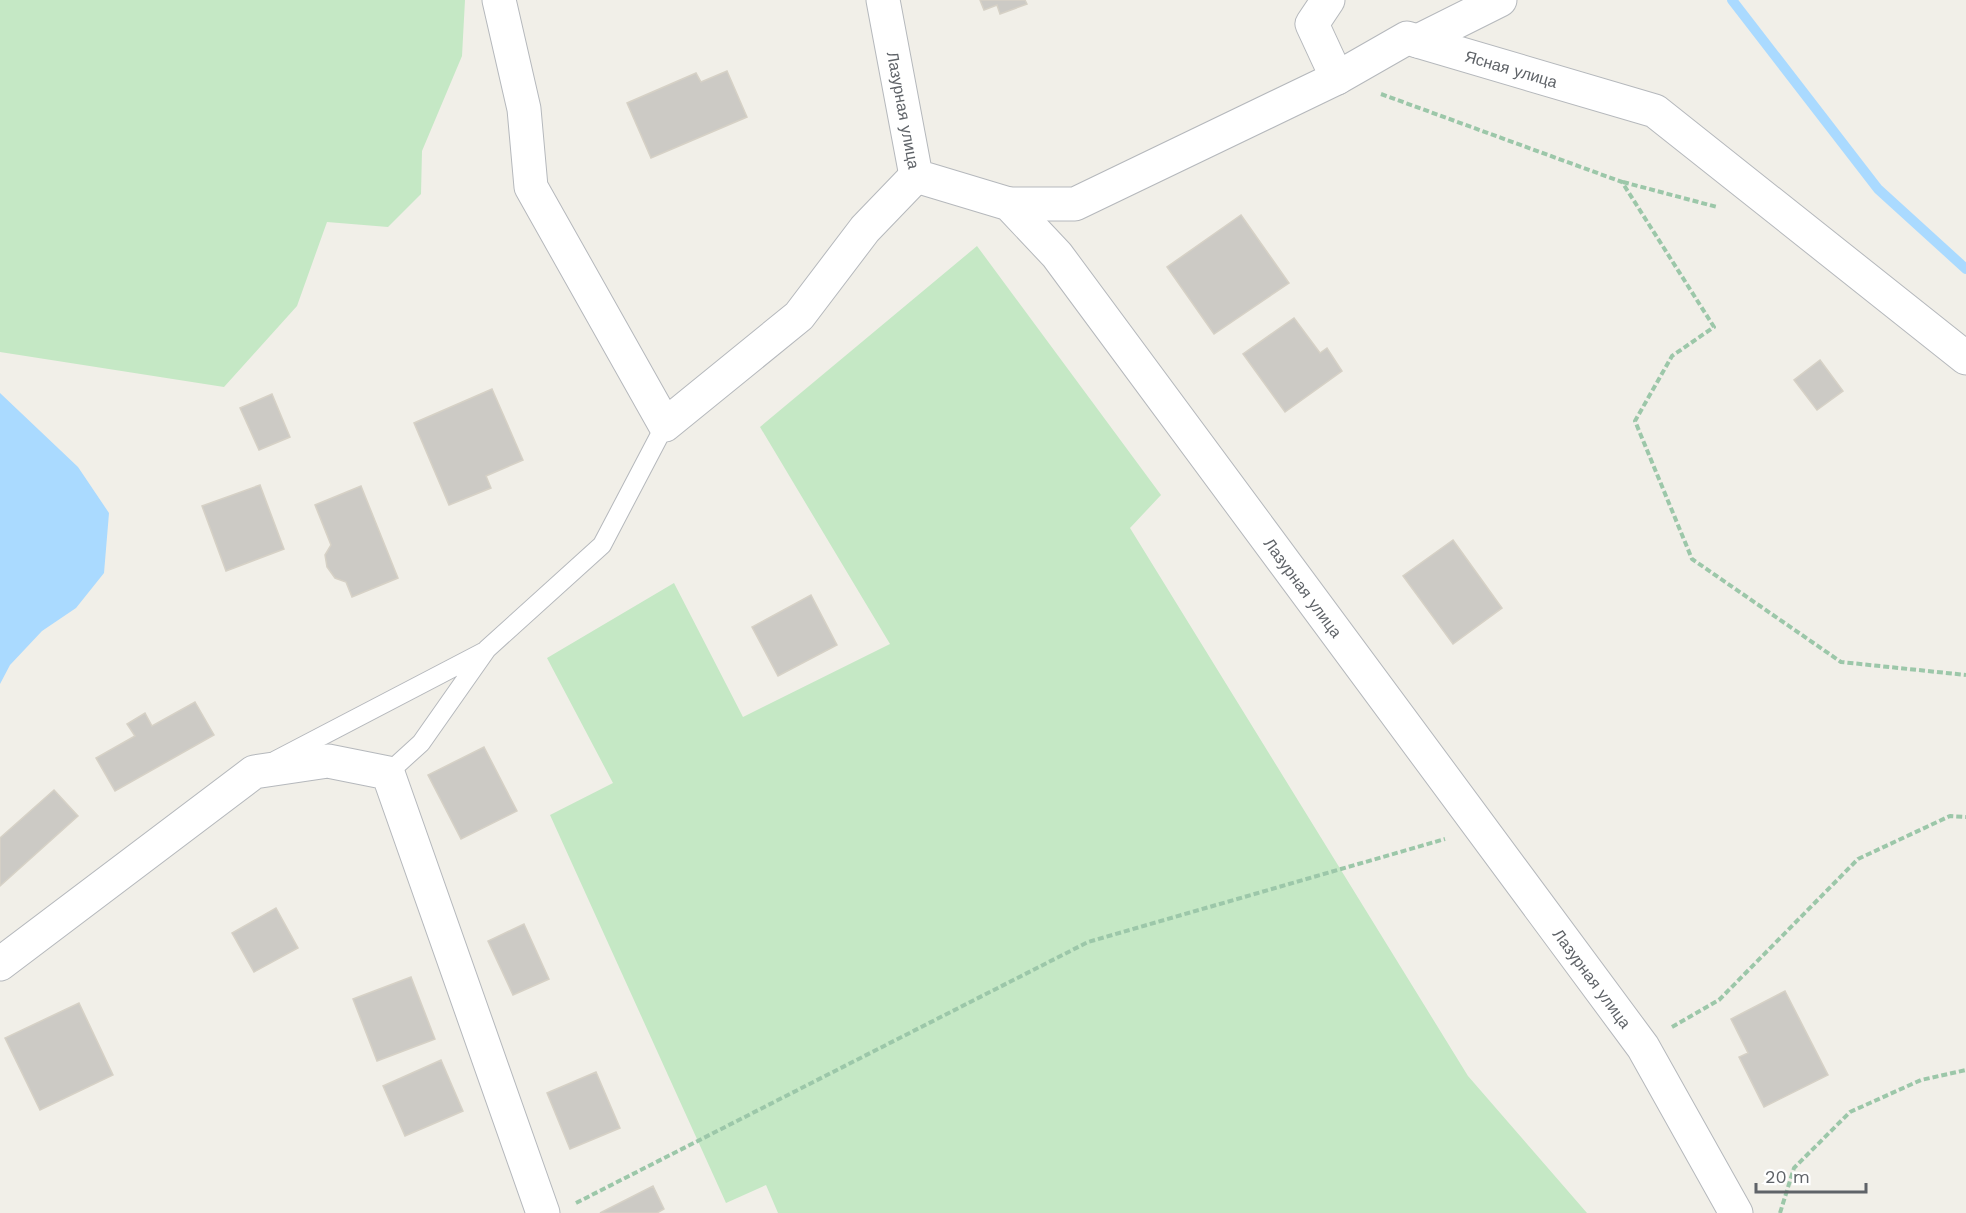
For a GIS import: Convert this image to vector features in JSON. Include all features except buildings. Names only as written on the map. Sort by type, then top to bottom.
[{"type":"street","points":[[499,0],[524,109],[531,187],[665,425],[799,316],[865,230],[916,176]]},
{"type":"street","name":"Лазурная улица","points":[[883,0],[916,176],[1009,204],[1064,264],[1643,1047],[1736,1213]]},
{"type":"street","points":[[1328,0],[1312,24],[1337,78]]},
{"type":"street","points":[[1418,41],[1500,0]]},
{"type":"street","name":"Ясная улица","points":[[1009,204],[1075,204],[1337,78],[1407,38],[1655,111],[1966,358]]},
{"type":"street","points":[[0,964],[254,772],[328,761],[388,773],[555,1210]]},
{"type":"lane","points":[[388,773],[421,743],[487,649],[602,545],[665,425]]},
{"type":"lane","points":[[254,772],[487,649]]},
{"type":"path","points":[[1337,78],[1622,182],[1714,327],[1672,356],[1635,421],[1692,559],[1841,662],[1966,675]]},
{"type":"path","points":[[1662,1024],[1672,1028],[1719,1000],[1858,859],[1950,816],[1966,817]]},
{"type":"path","points":[[555,1210],[1088,942],[1482,829]]},
{"type":"path","points":[[1780,1213],[1794,1168],[1850,1112],[1921,1080],[1966,1070]]},
{"type":"green space","points":[[0,0],[465,0],[462,56],[422,151],[421,194],[388,227],[327,222],[297,306],[224,387],[0,352]]},
{"type":"green space","points":[[977,246],[1161,495],[1130,528],[1468,1076],[1587,1213],[778,1213],[766,1185],[726,1203],[550,815],[613,783],[547,658],[674,583],[743,717],[890,644],[760,427]]},
{"type":"water","points":[[0,393],[78,467],[109,513],[104,573],[76,608],[42,631],[10,665],[0,684]]},
{"type":"waterway","points":[[1732,0],[1878,189],[1966,269]]}]
